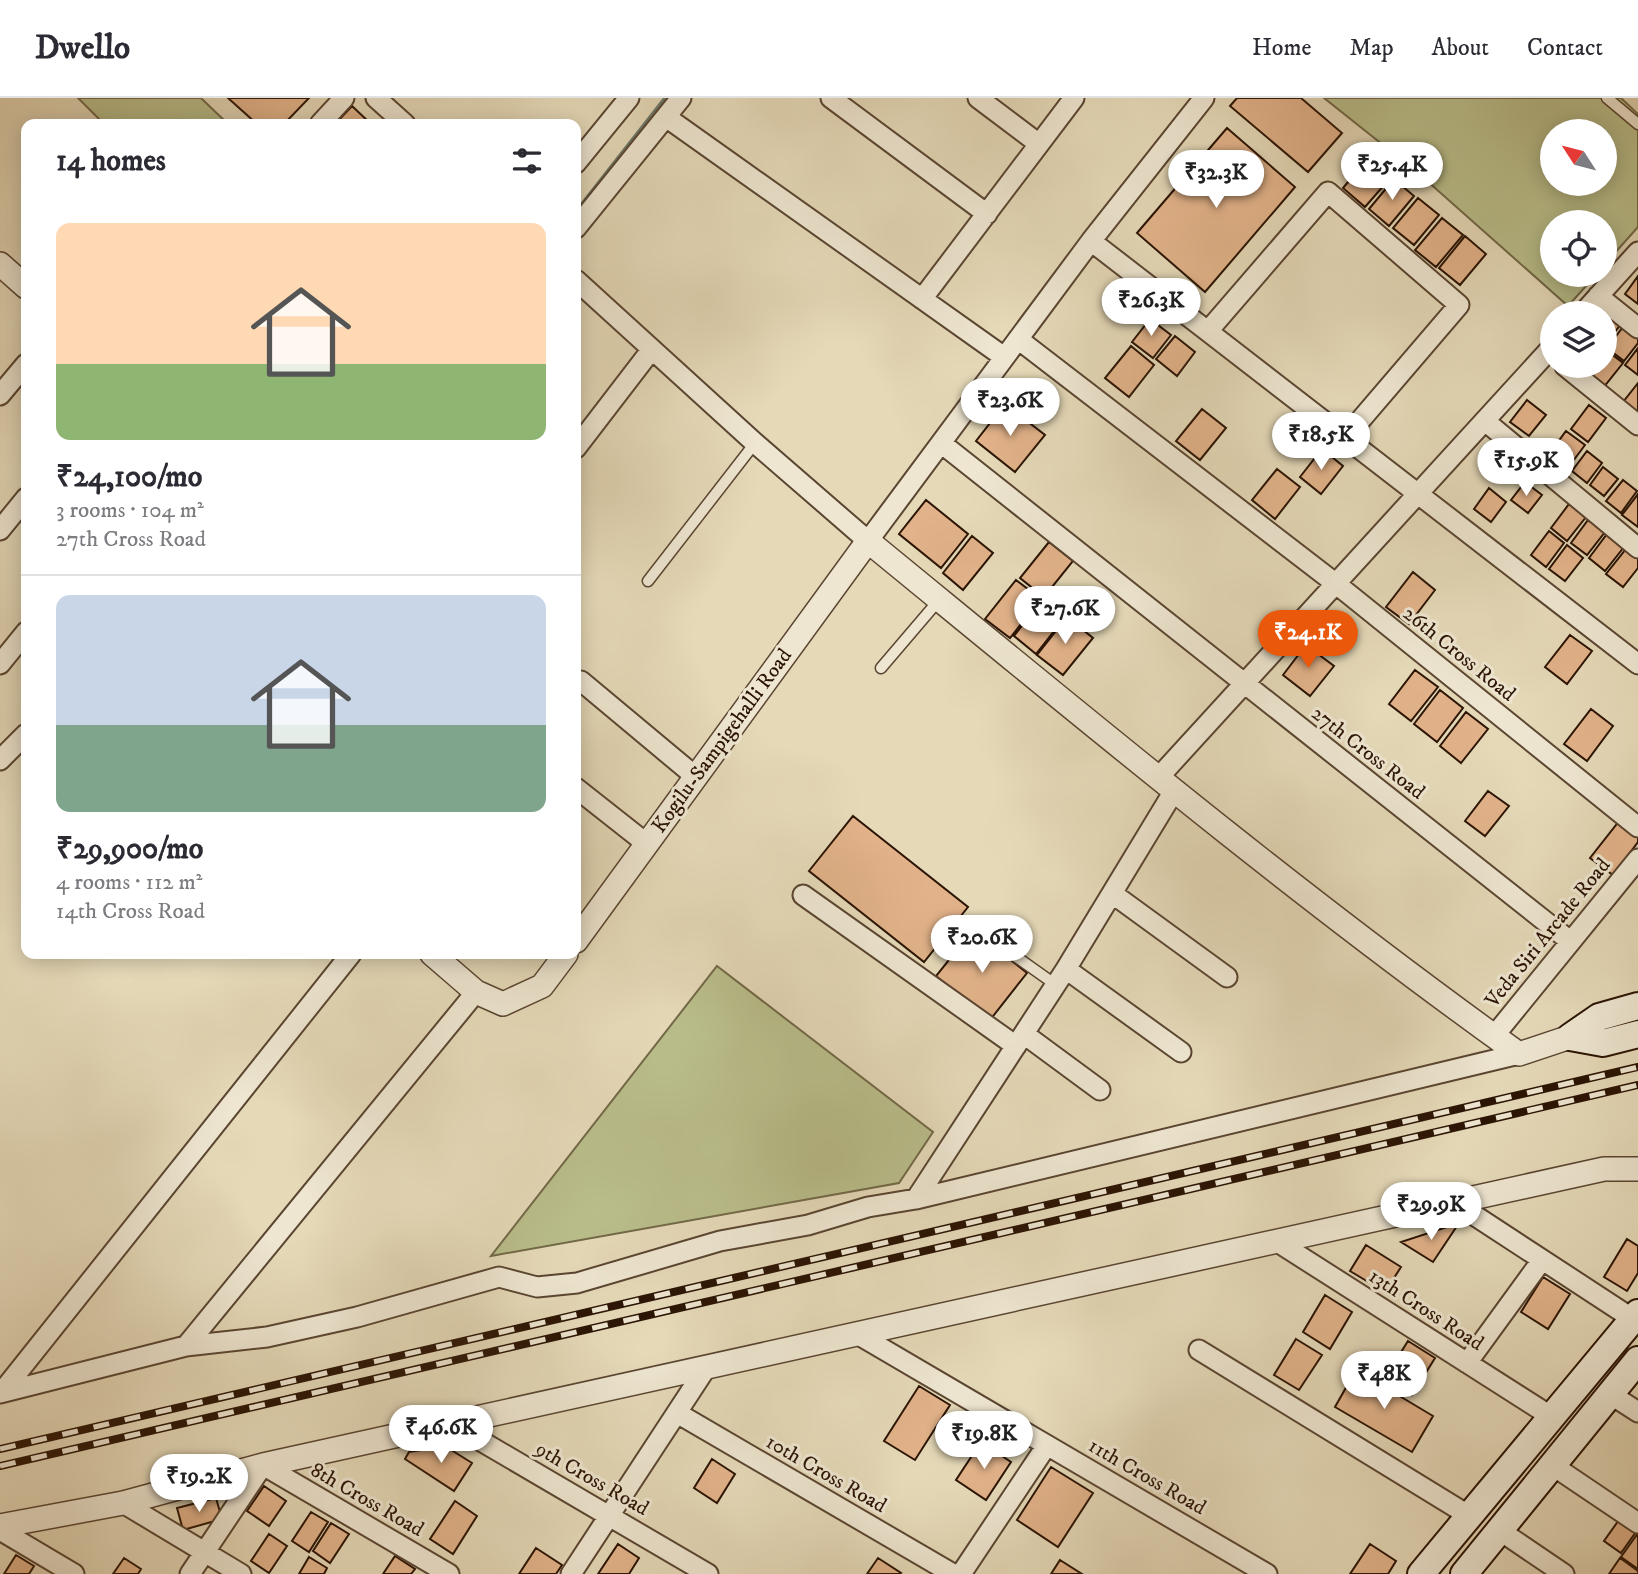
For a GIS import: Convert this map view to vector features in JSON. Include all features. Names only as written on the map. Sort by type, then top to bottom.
[{"type":"main road","points":[[1570,1038],[1599,1017],[1638,1006]]},
{"type":"main road","points":[[1570,1038],[1603,1043],[1638,1034]]},
{"type":"main road","points":[[1420,1574],[1636,1316]]},
{"type":"main road","points":[[1464,1574],[1638,1360]]},
{"type":"street","points":[[325,119],[344,98]]},
{"type":"street","points":[[376,98],[399,119]]},
{"type":"street","points":[[581,157],[629,98]]},
{"type":"street","points":[[581,222],[681,98]]},
{"type":"street","points":[[831,98],[987,214]]},
{"type":"street","points":[[978,98],[1040,144]]},
{"type":"street","points":[[922,299],[1074,98]]},
{"type":"street","points":[[868,541],[1091,240],[1204,98]]},
{"type":"street","points":[[666,117],[1004,357]]},
{"type":"street","points":[[1208,331],[1328,192],[1460,305],[1346,437]]},
{"type":"street","points":[[1091,240],[1638,664]]},
{"type":"street","points":[[1594,301],[1638,252]]},
{"type":"street","points":[[0,264],[21,283]]},
{"type":"street","points":[[581,285],[755,443],[868,541],[1301,891],[1519,1054]]},
{"type":"street","points":[[1598,296],[1638,328]]},
{"type":"street","name":"26th Cross Road","points":[[1018,339],[1335,583],[1638,827]]},
{"type":"street","points":[[581,441],[652,349]]},
{"type":"street","points":[[916,1199],[1114,894],[1166,784],[1244,684],[1540,363]]},
{"type":"street","points":[[0,394],[21,370]]},
{"type":"street","points":[[1580,378],[1638,425]]},
{"type":"street","points":[[1485,421],[1638,548]]},
{"type":"street","name":"27th Cross Road","points":[[941,443],[1570,941]]},
{"type":"street","points":[[0,530],[21,504]]},
{"type":"street","name":"Kogilu-Sampigehalli Road","points":[[581,934],[868,541]]},
{"type":"street","points":[[0,664],[21,638]]},
{"type":"street","points":[[581,681],[696,777]]},
{"type":"street","points":[[0,760],[21,739]]},
{"type":"street","points":[[581,792],[647,844]]},
{"type":"street","name":"Veda Siri Arcade Road","points":[[1494,1036],[1638,859]]},
{"type":"street","points":[[1114,894],[1227,978]]},
{"type":"street","points":[[803,895],[1020,1040],[1100,1090]]},
{"type":"street","points":[[1,1392],[347,959]]},
{"type":"street","points":[[438,959],[476,992],[502,1003],[542,986],[562,959]]},
{"type":"street","points":[[1061,977],[1181,1052]]},
{"type":"street","points":[[186,1346],[476,992]]},
{"type":"street","points":[[1,1392],[186,1346],[280,1334],[357,1317],[499,1277],[537,1287],[577,1283],[720,1241],[808,1225],[868,1207],[916,1199],[1519,1054],[1570,1038]]},
{"type":"street","points":[[0,1528],[123,1503],[263,1465],[1604,1169],[1638,1169]]},
{"type":"street","points":[[1454,1202],[1542,1260],[1636,1316]]},
{"type":"street","name":"13th Cross Road","points":[[1276,1241],[1552,1417]]},
{"type":"street","points":[[1467,1363],[1542,1260]]},
{"type":"street","name":"11th Cross Road","points":[[859,1335],[1266,1574]]},
{"type":"street","points":[[1199,1350],[1468,1515]]},
{"type":"street","points":[[571,1574],[706,1368]]},
{"type":"street","points":[[1610,1394],[1638,1412]]},
{"type":"street","name":"10th Cross Road","points":[[677,1413],[953,1574]]},
{"type":"street","name":"9th Cross Road","points":[[452,1424],[708,1574]]},
{"type":"street","points":[[961,1574],[1046,1445]]},
{"type":"street","points":[[190,1574],[263,1465]]},
{"type":"street","name":"8th Cross Road","points":[[263,1465],[449,1574]]},
{"type":"street","points":[[1552,1465],[1638,1523]]},
{"type":"street","points":[[123,1503],[241,1574]]},
{"type":"street","points":[[0,1528],[74,1574]]},
{"type":"street","points":[[1499,1530],[1564,1574]]},
{"type":"lane","points":[[1607,98],[1638,124]]},
{"type":"lane","points":[[648,581],[755,443]]},
{"type":"lane","points":[[881,668],[939,599]]},
{"type":"lane","points":[[977,929],[1061,977]]},
{"type":"green space","points":[[78,98],[201,98],[223,119],[99,119]]},
{"type":"green space","points":[[1324,98],[1621,98],[1638,114],[1638,227],[1617,251],[1617,210],[1540,210],[1540,281],[1417,172]]},
{"type":"green space","points":[[1547,287],[1585,287],[1573,301],[1562,301]]},
{"type":"green space","points":[[717,966],[933,1132],[899,1183],[491,1256]]},
{"type":"building","points":[[228,98],[309,98],[289,119],[251,119]]},
{"type":"building","points":[[1237,98],[1301,98],[1342,133],[1308,172],[1230,106]]},
{"type":"building","points":[[352,106],[366,119],[340,119]]},
{"type":"building","points":[[1227,128],[1295,187],[1205,292],[1137,233]]},
{"type":"building","points":[[1369,157],[1392,176],[1365,207],[1343,188]]},
{"type":"building","points":[[1394,179],[1414,196],[1389,226],[1369,209]]},
{"type":"building","points":[[1418,198],[1439,215],[1414,245],[1393,228]]},
{"type":"building","points":[[1442,218],[1463,235],[1436,267],[1415,250]]},
{"type":"building","points":[[1465,236],[1486,254],[1460,285],[1439,268]]},
{"type":"building","points":[[1638,276],[1638,304],[1625,294]]},
{"type":"building","points":[[1617,315],[1624,320],[1617,329]]},
{"type":"building","points":[[1150,319],[1171,335],[1153,358],[1132,342]]},
{"type":"building","points":[[1626,323],[1638,333],[1638,343],[1624,361],[1617,356],[1617,335]]},
{"type":"building","points":[[1175,336],[1195,352],[1177,376],[1156,359]]},
{"type":"building","points":[[1131,346],[1154,365],[1129,397],[1105,378]]},
{"type":"building","points":[[1638,348],[1638,375],[1625,365]]},
{"type":"building","points":[[1617,358],[1623,363],[1617,370]]},
{"type":"building","points":[[1591,378],[1611,378],[1603,388]]},
{"type":"building","points":[[1638,383],[1638,414],[1623,402]]},
{"type":"building","points":[[1527,400],[1546,415],[1529,436],[1510,422]]},
{"type":"building","points":[[1005,404],[1045,435],[1015,472],[976,441]]},
{"type":"building","points":[[1589,405],[1606,418],[1588,442],[1571,429]]},
{"type":"building","points":[[1202,409],[1226,428],[1200,460],[1176,441]]},
{"type":"building","points":[[1566,431],[1585,445],[1567,469],[1549,454]]},
{"type":"building","points":[[1322,449],[1343,466],[1321,494],[1300,477]]},
{"type":"building","points":[[1587,451],[1602,463],[1587,483],[1572,471]]},
{"type":"building","points":[[1603,467],[1618,479],[1604,496],[1590,485]]},
{"type":"building","points":[[1277,469],[1300,487],[1275,519],[1252,500]]},
{"type":"building","points":[[1623,480],[1637,491],[1621,513],[1606,501]]},
{"type":"building","points":[[1525,482],[1542,495],[1528,513],[1511,500]]},
{"type":"building","points":[[1489,488],[1506,502],[1491,522],[1474,509]]},
{"type":"building","points":[[1638,494],[1638,527],[1622,515]]},
{"type":"building","points":[[926,500],[968,534],[941,568],[899,534]]},
{"type":"building","points":[[1569,504],[1586,517],[1567,541],[1551,528]]},
{"type":"building","points":[[1588,520],[1605,532],[1587,555],[1571,543]]},
{"type":"building","points":[[1549,531],[1564,543],[1546,567],[1531,555]]},
{"type":"building","points":[[1607,534],[1624,547],[1605,571],[1589,558]]},
{"type":"building","points":[[972,536],[993,553],[963,590],[943,573]]},
{"type":"building","points":[[1049,542],[1073,561],[1044,597],[1020,578]]},
{"type":"building","points":[[1567,545],[1583,558],[1565,581],[1549,569]]},
{"type":"building","points":[[1626,549],[1638,558],[1638,568],[1623,587],[1606,574]]},
{"type":"building","points":[[1413,572],[1435,590],[1409,624],[1386,607]]},
{"type":"building","points":[[1016,580],[1041,599],[1010,638],[985,619]]},
{"type":"building","points":[[1043,599],[1065,617],[1036,654],[1014,636]]},
{"type":"building","points":[[1067,617],[1093,638],[1063,675],[1037,655]]},
{"type":"building","points":[[1570,635],[1592,651],[1567,684],[1545,667]]},
{"type":"building","points":[[1306,645],[1334,666],[1310,696],[1283,675]]},
{"type":"building","points":[[1415,670],[1438,687],[1411,721],[1389,704]]},
{"type":"building","points":[[1440,690],[1463,708],[1437,742],[1414,724]]},
{"type":"building","points":[[1591,709],[1613,726],[1587,761],[1564,744]]},
{"type":"building","points":[[1466,712],[1488,729],[1461,763],[1440,746]]},
{"type":"building","points":[[1488,791],[1509,806],[1485,836],[1465,821]]},
{"type":"building","points":[[853,816],[968,907],[924,962],[809,871]]},
{"type":"building","points":[[1620,820],[1638,834],[1638,842],[1613,875],[1590,858]]},
{"type":"building","points":[[973,930],[1027,973],[990,1020],[936,976]]},
{"type":"building","points":[[1459,1223],[1433,1262],[1401,1242]]},
{"type":"building","points":[[1627,1239],[1638,1246],[1638,1273],[1627,1291],[1604,1277]]},
{"type":"building","points":[[1366,1245],[1401,1267],[1385,1292],[1350,1271]]},
{"type":"building","points":[[1543,1277],[1570,1294],[1548,1329],[1521,1312]]},
{"type":"building","points":[[1325,1295],[1352,1312],[1330,1349],[1303,1332]]},
{"type":"building","points":[[1296,1339],[1322,1355],[1299,1390],[1274,1375]]},
{"type":"building","points":[[1408,1341],[1435,1358],[1412,1395],[1385,1378]]},
{"type":"building","points":[[1356,1370],[1433,1416],[1412,1452],[1335,1407]]},
{"type":"building","points":[[919,1386],[950,1405],[915,1460],[884,1441]]},
{"type":"building","points":[[981,1442],[1011,1462],[986,1500],[956,1480]]},
{"type":"building","points":[[445,1446],[472,1463],[454,1491],[405,1459],[409,1452]]},
{"type":"building","points":[[712,1459],[735,1474],[717,1503],[694,1488]]},
{"type":"building","points":[[1051,1467],[1093,1493],[1058,1547],[1017,1520]]},
{"type":"building","points":[[264,1486],[286,1501],[269,1526],[247,1511]]},
{"type":"building","points":[[216,1498],[222,1519],[183,1530],[177,1508]]},
{"type":"building","points":[[455,1501],[477,1516],[453,1554],[430,1539]]},
{"type":"building","points":[[311,1512],[328,1522],[309,1552],[292,1541]]},
{"type":"building","points":[[1621,1517],[1638,1529],[1621,1553],[1604,1541]]},
{"type":"building","points":[[331,1523],[349,1534],[330,1563],[313,1551]]},
{"type":"building","points":[[1638,1533],[1638,1569],[1621,1557]]},
{"type":"building","points":[[269,1534],[287,1546],[269,1573],[251,1561]]},
{"type":"building","points":[[618,1544],[639,1558],[629,1574],[598,1574]]},
{"type":"building","points":[[1370,1544],[1396,1561],[1388,1574],[1350,1574]]},
{"type":"building","points":[[536,1548],[562,1565],[556,1574],[519,1574]]},
{"type":"building","points":[[16,1555],[34,1566],[29,1574],[4,1574]]},
{"type":"building","points":[[395,1556],[415,1569],[411,1574],[383,1574]]},
{"type":"building","points":[[309,1557],[327,1568],[324,1574],[299,1574]]},
{"type":"building","points":[[124,1558],[141,1569],[138,1574],[113,1574]]},
{"type":"building","points":[[878,1558],[901,1573],[867,1574]]},
{"type":"building","points":[[1620,1558],[1638,1571],[1638,1574],[1609,1574]]},
{"type":"building","points":[[1060,1560],[1082,1574],[1051,1574]]},
{"type":"waterway","points":[[581,206],[666,98]]},
{"type":"railway","points":[[0,1449],[1638,1067]]},
{"type":"railway","points":[[0,1466],[1638,1085]]}]
